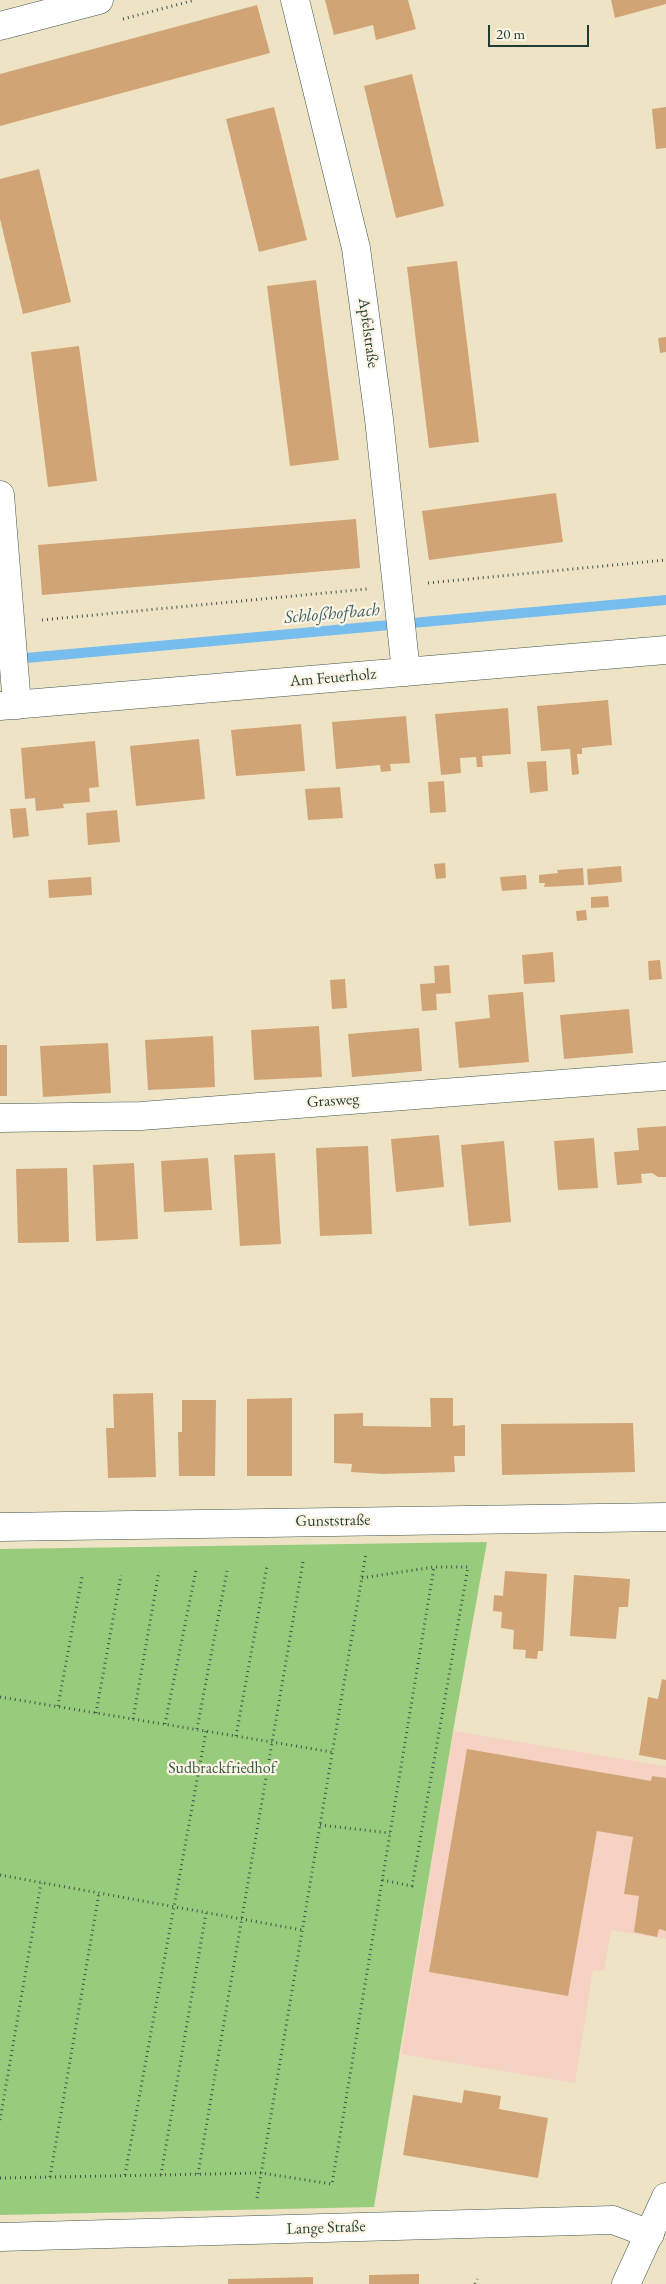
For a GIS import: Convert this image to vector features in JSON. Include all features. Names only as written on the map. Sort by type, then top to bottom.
[{"type":"street","points":[[0,26],[99,0]]},
{"type":"street","name":"Apfelstraße","points":[[294,0],[356,248],[379,419],[406,672]]},
{"type":"street","points":[[0,495],[15,676],[9,706]]},
{"type":"street","name":"Am Feuerholz","points":[[9,706],[666,650]]},
{"type":"street","name":"Grasweg","points":[[0,1118],[141,1116],[666,1076]]},
{"type":"street","name":"Gunststraße","points":[[0,1527],[666,1517]]},
{"type":"street","points":[[626,2284],[666,2197]]},
{"type":"street","name":"Lange Straße","points":[[0,2236],[613,2220],[650,2234]]},
{"type":"path","points":[[11,634],[399,598],[666,560]]},
{"type":"path","points":[[261,2173],[371,1521]]},
{"type":"path","points":[[198,2174],[270,1742],[303,1562]]},
{"type":"path","points":[[236,1736],[267,1566]]},
{"type":"path","points":[[362,1578],[434,1567],[468,1567],[412,1886],[382,1880]]},
{"type":"path","points":[[0,2178],[261,2173],[332,2184],[434,1567]]},
{"type":"path","points":[[165,1724],[196,1570]]},
{"type":"path","points":[[197,1729],[227,1570]]},
{"type":"path","points":[[133,1719],[159,1571]]},
{"type":"path","points":[[96,1713],[121,1576]]},
{"type":"path","points":[[58,1706],[82,1577]]},
{"type":"path","points":[[0,1697],[332,1752]]},
{"type":"path","points":[[124,2175],[206,1731]]},
{"type":"path","points":[[320,1825],[390,1833]]},
{"type":"path","points":[[0,1875],[302,1930]]},
{"type":"path","points":[[0,2120],[41,1883]]},
{"type":"path","points":[[50,2177],[99,1893]]},
{"type":"path","points":[[161,2175],[206,1913]]},
{"type":"path","points":[[474,2284],[477,2279]]},
{"type":"shaded area","points":[[453,1731],[666,1766],[666,1939],[611,1930],[604,1971],[593,1970],[575,2083],[401,2054]]},
{"type":"green space","name":"Sudbrackfriedhof","points":[[487,1542],[453,1731],[374,2207],[0,2215],[0,1549]]},
{"type":"building","points":[[325,0],[408,0],[416,29],[376,40],[373,25],[334,35]]},
{"type":"building","points":[[611,0],[666,0],[666,4],[615,18]]},
{"type":"building","points":[[257,5],[270,53],[0,126],[0,74]]},
{"type":"building","points":[[412,74],[444,206],[396,218],[364,86]]},
{"type":"building","points":[[274,107],[307,240],[259,252],[226,119]]},
{"type":"building","points":[[666,107],[666,148],[656,149],[652,109]]},
{"type":"building","points":[[39,169],[71,302],[23,314],[0,219],[0,179]]},
{"type":"building","points":[[457,261],[479,442],[429,448],[407,267]]},
{"type":"building","points":[[316,280],[339,460],[290,466],[267,286]]},
{"type":"building","points":[[666,337],[666,352],[660,353],[658,338]]},
{"type":"building","points":[[79,346],[97,481],[48,487],[31,352]]},
{"type":"building","points":[[556,493],[563,542],[429,560],[422,511]]},
{"type":"building","points":[[356,519],[360,568],[42,595],[38,545]]},
{"type":"building","points":[[608,700],[612,745],[582,748],[582,754],[577,754],[579,774],[572,775],[570,749],[541,751],[537,706]]},
{"type":"building","points":[[508,708],[511,754],[482,756],[483,767],[477,767],[476,757],[460,758],[461,773],[441,775],[435,714]]},
{"type":"building","points":[[406,716],[410,763],[390,764],[391,771],[381,772],[380,765],[336,769],[332,722]]},
{"type":"building","points":[[301,724],[305,771],[236,776],[231,730]]},
{"type":"building","points":[[199,739],[205,799],[136,806],[130,746]]},
{"type":"building","points":[[95,741],[99,787],[89,788],[90,802],[63,804],[64,808],[36,811],[35,798],[25,799],[21,748]]},
{"type":"building","points":[[546,761],[548,791],[530,793],[527,762]]},
{"type":"building","points":[[444,781],[446,812],[430,813],[428,782]]},
{"type":"building","points":[[340,787],[343,818],[308,820],[305,789]]},
{"type":"building","points":[[26,808],[29,836],[13,838],[10,809]]},
{"type":"building","points":[[117,810],[120,842],[88,845],[86,813]]},
{"type":"building","points":[[445,863],[446,878],[436,879],[434,864]]},
{"type":"building","points":[[621,866],[622,882],[588,885],[587,869]]},
{"type":"building","points":[[583,868],[584,885],[544,887],[545,883],[539,883],[539,875],[558,873],[557,870]]},
{"type":"building","points":[[526,875],[527,889],[502,891],[500,877]]},
{"type":"building","points":[[91,877],[92,895],[49,898],[48,880]]},
{"type":"building","points":[[608,896],[609,907],[591,908],[591,897]]},
{"type":"building","points":[[586,910],[587,920],[577,921],[576,911]]},
{"type":"building","points":[[553,952],[555,982],[524,984],[522,955]]},
{"type":"building","points":[[660,960],[662,979],[649,980],[648,961]]},
{"type":"building","points":[[449,965],[451,993],[436,994],[437,1010],[422,1011],[420,984],[435,983],[434,966]]},
{"type":"building","points":[[345,979],[347,1008],[332,1009],[330,980]]},
{"type":"building","points":[[523,992],[529,1062],[459,1068],[455,1022],[490,1018],[488,995]]},
{"type":"building","points":[[629,1009],[633,1053],[564,1059],[560,1015]]},
{"type":"building","points":[[319,1026],[322,1077],[254,1080],[251,1030]]},
{"type":"building","points":[[419,1028],[422,1071],[352,1077],[348,1034]]},
{"type":"building","points":[[213,1036],[215,1087],[148,1090],[145,1040]]},
{"type":"building","points":[[108,1043],[111,1093],[43,1097],[40,1046]]},
{"type":"building","points":[[0,1045],[7,1045],[7,1096],[0,1096]]},
{"type":"building","points":[[666,1126],[666,1177],[658,1177],[652,1173],[641,1174],[642,1183],[617,1185],[614,1152],[639,1150],[637,1128]]},
{"type":"building","points":[[439,1135],[444,1187],[396,1192],[391,1139]]},
{"type":"building","points":[[594,1138],[598,1188],[558,1190],[554,1141]]},
{"type":"building","points":[[504,1141],[511,1222],[469,1226],[461,1145]]},
{"type":"building","points":[[368,1146],[372,1234],[320,1236],[316,1148]]},
{"type":"building","points":[[275,1153],[281,1244],[240,1246],[234,1155]]},
{"type":"building","points":[[208,1158],[212,1210],[164,1212],[161,1161]]},
{"type":"building","points":[[134,1163],[138,1239],[96,1241],[93,1165]]},
{"type":"building","points":[[67,1168],[69,1242],[18,1243],[16,1169]]},
{"type":"building","points":[[153,1393],[156,1477],[108,1478],[106,1428],[114,1428],[113,1394]]},
{"type":"building","points":[[292,1398],[292,1476],[247,1476],[247,1399]]},
{"type":"building","points":[[430,1398],[453,1398],[453,1426],[465,1425],[465,1456],[454,1456],[455,1472],[383,1474],[351,1472],[352,1464],[334,1463],[334,1414],[363,1413],[363,1426],[431,1427]]},
{"type":"building","points":[[182,1400],[216,1400],[215,1476],[179,1476],[178,1432],[182,1432]]},
{"type":"building","points":[[633,1423],[635,1472],[502,1475],[501,1424]]},
{"type":"building","points":[[505,1571],[547,1574],[543,1651],[538,1651],[537,1659],[525,1658],[526,1650],[513,1649],[514,1630],[501,1628],[502,1612],[493,1611],[494,1595],[503,1596]]},
{"type":"building","points":[[574,1575],[630,1579],[628,1607],[619,1607],[616,1639],[570,1636]]},
{"type":"building","points":[[662,1679],[666,1680],[666,1760],[639,1755],[648,1697],[658,1699]]},
{"type":"building","points":[[467,1749],[651,1781],[652,1776],[666,1778],[666,1931],[659,1929],[657,1937],[634,1932],[639,1896],[624,1894],[633,1837],[597,1831],[568,1996],[429,1972]]},
{"type":"building","points":[[464,2090],[501,2096],[499,2109],[548,2118],[538,2178],[403,2155],[413,2095],[462,2103]]},
{"type":"building","points":[[419,2274],[419,2284],[369,2284],[369,2275]]},
{"type":"building","points":[[313,2277],[313,2284],[228,2284],[228,2279]]},
{"type":"waterway","name":"Schloßhofbach","points":[[15,659],[666,600]]}]
